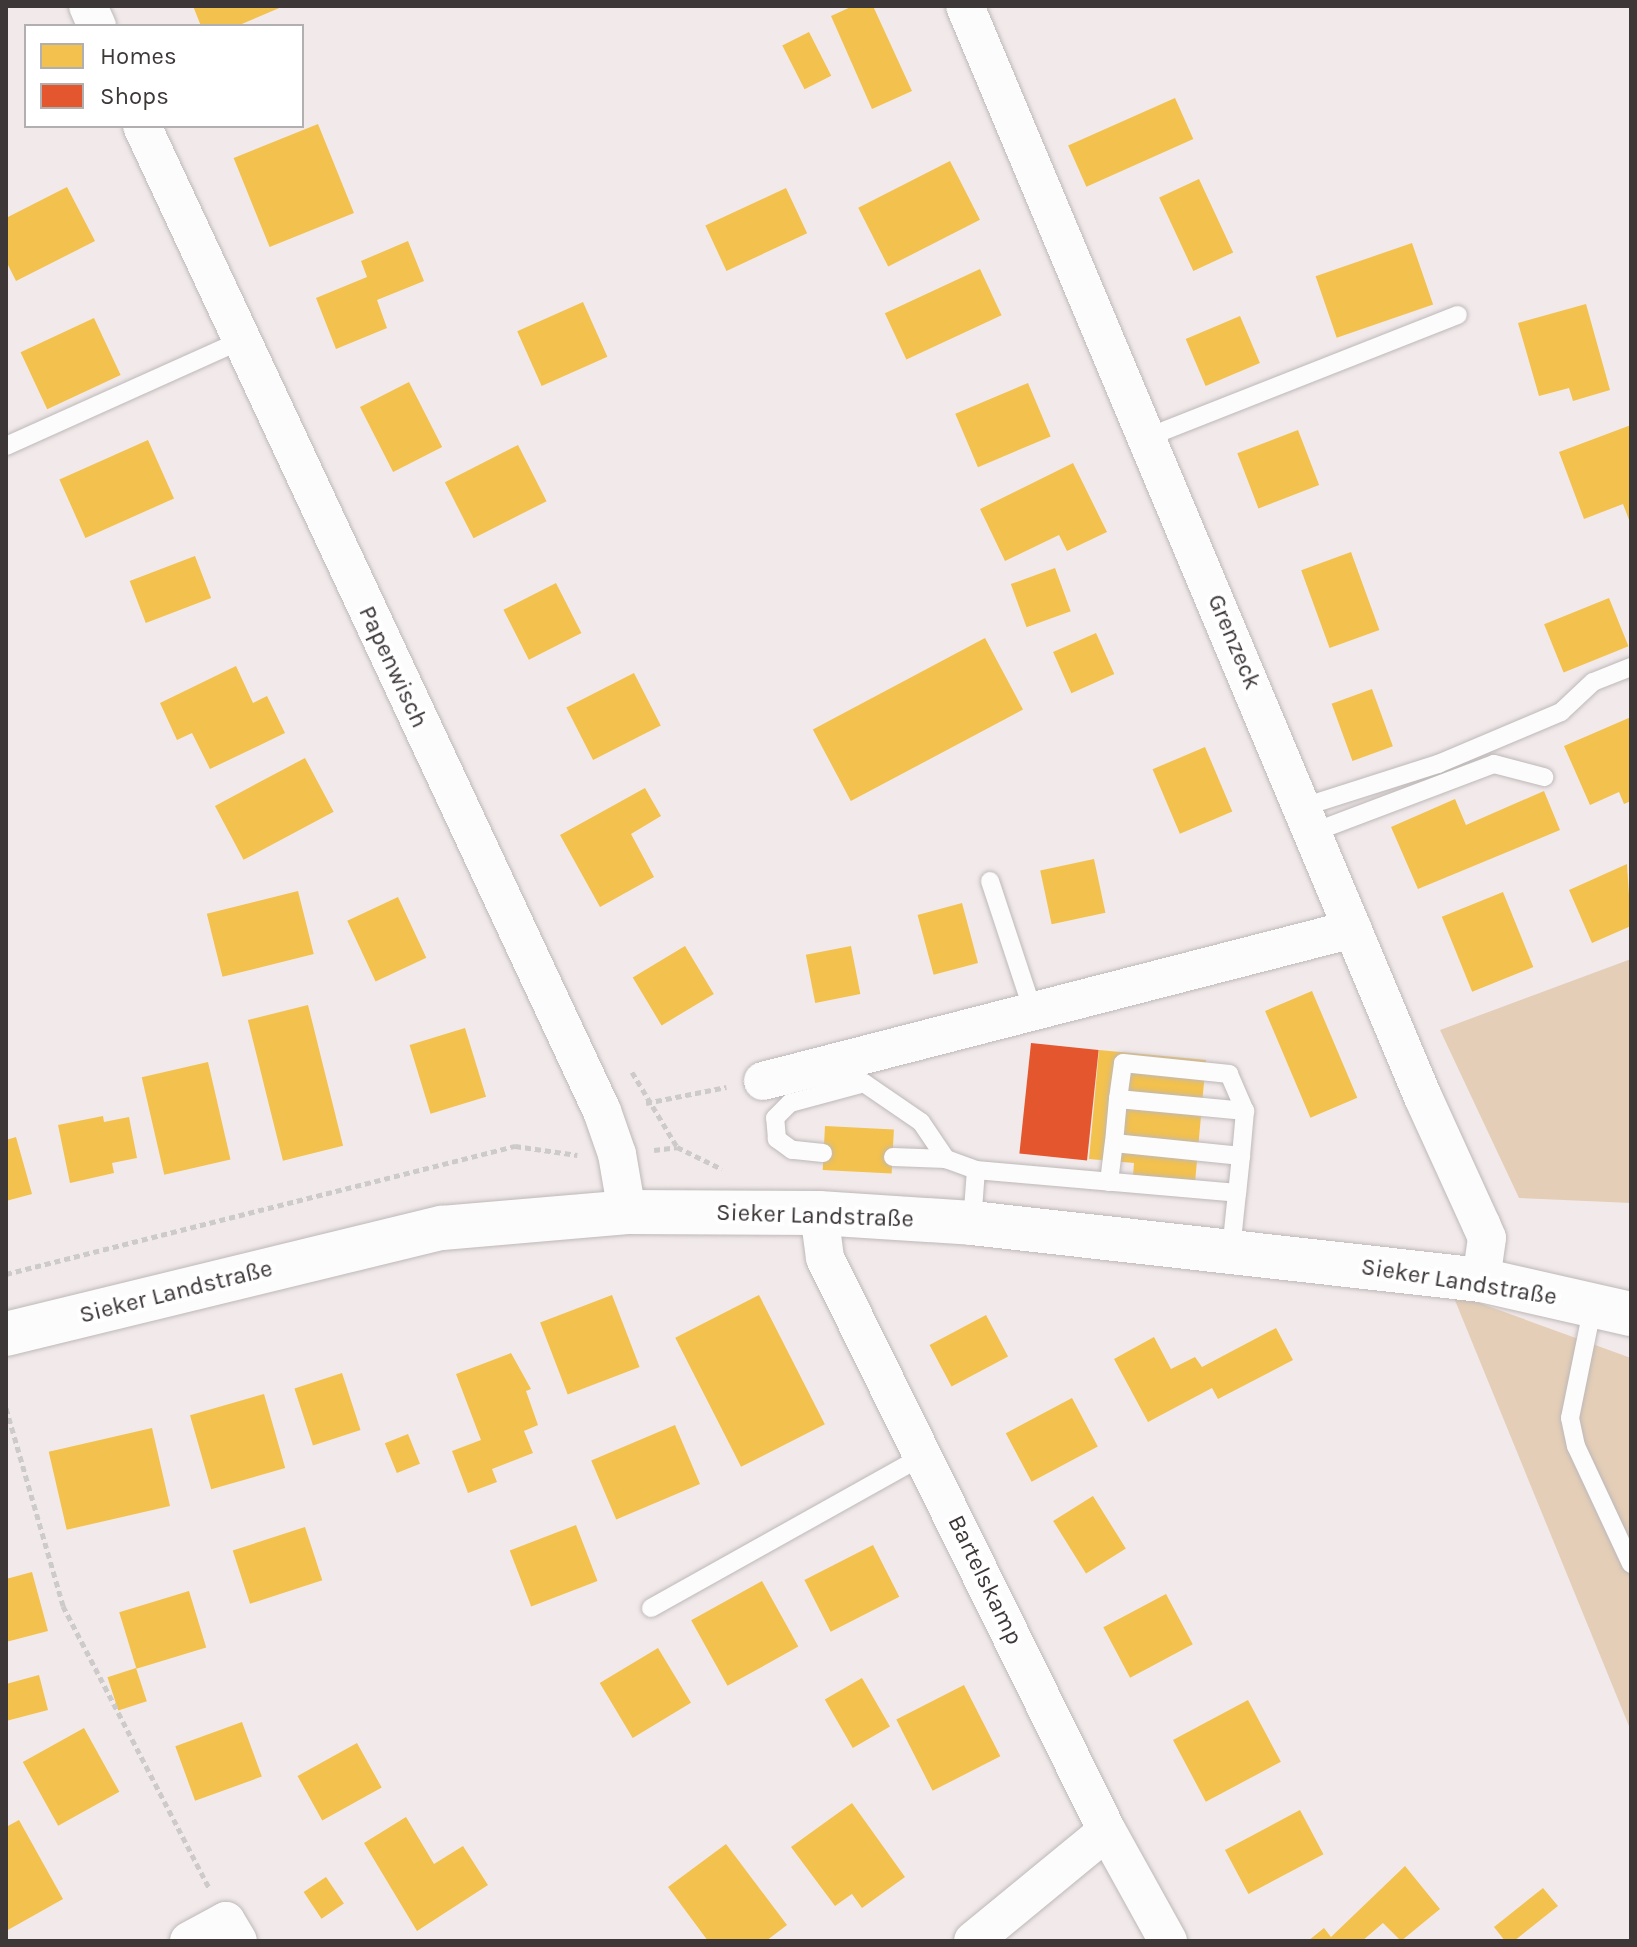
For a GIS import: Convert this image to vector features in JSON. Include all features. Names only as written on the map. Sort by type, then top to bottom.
[{"type":"street","name":"Grenzeck","points":[[965,6],[1353,929],[1487,1238],[1481,1280]]},
{"type":"street","name":"Papenwisch","points":[[143,128],[602,1111],[617,1154],[627,1212]]},
{"type":"street","points":[[763,1081],[1353,929]]},
{"type":"street","name":"Sieker Landstraße","points":[[6,1334],[442,1228],[627,1212],[819,1213],[972,1223],[1481,1280],[1612,1310]]},
{"type":"street","name":"Bartelskamp","points":[[819,1213],[825,1258],[1107,1831],[1168,1941]]},
{"type":"street","points":[[973,1941],[1107,1831]]},
{"type":"street","points":[[189,1941],[232,1931]]},
{"type":"lane","points":[[1148,437],[1458,315]]},
{"type":"lane","points":[[6,446],[240,341]]},
{"type":"lane","points":[[1309,820],[1561,712],[1593,682],[1631,667]]},
{"type":"lane","points":[[1309,820],[1494,764],[1544,777]]},
{"type":"lane","points":[[990,881],[1033,1011]]},
{"type":"lane","points":[[1109,1182],[1123,1063],[1229,1074],[1245,1111],[1231,1250]]},
{"type":"lane","points":[[823,1153],[792,1150],[777,1139],[775,1118],[790,1103],[864,1083],[921,1122],[946,1159]]},
{"type":"lane","points":[[1118,1099],[1245,1111]]},
{"type":"lane","points":[[1114,1143],[1241,1156]]},
{"type":"lane","points":[[893,1157],[946,1159],[976,1170],[1237,1193]]},
{"type":"lane","points":[[972,1223],[976,1170]]},
{"type":"lane","points":[[1612,1310],[1570,1418],[1576,1446],[1631,1564]]},
{"type":"lane","points":[[651,1608],[923,1456]]},
{"type":"path","points":[[602,1111],[763,1081]]},
{"type":"path","points":[[6,1274],[515,1146],[560,1155],[617,1154],[677,1147],[646,1102]]},
{"type":"path","points":[[6,1408],[63,1606],[232,1931]]},
{"type":"shaded area","points":[[1631,959],[1631,1203],[1519,1198],[1440,1030]]},
{"type":"shaded area","points":[[1452,1293],[1631,1358],[1631,1731]]},
{"type":"building: Homes","points":[[193,6],[284,6],[242,24],[200,24]]},
{"type":"building: Homes","points":[[853,6],[873,6],[912,91],[872,109],[831,16]]},
{"type":"building: Homes","points":[[809,32],[831,76],[805,89],[782,46]]},
{"type":"building: Homes","points":[[1175,98],[1193,139],[1086,187],[1068,146]]},
{"type":"building: Homes","points":[[318,124],[354,213],[270,247],[234,158]]},
{"type":"building: Homes","points":[[950,161],[980,220],[888,267],[858,208]]},
{"type":"building: Homes","points":[[1199,179],[1233,252],[1193,271],[1159,198]]},
{"type":"building: Homes","points":[[67,187],[95,241],[16,281],[6,261],[6,218]]},
{"type":"building: Homes","points":[[786,188],[807,233],[726,271],[705,226]]},
{"type":"building: Homes","points":[[408,241],[424,281],[377,300],[387,328],[336,349],[316,298],[367,277],[361,261]]},
{"type":"building: Homes","points":[[1412,243],[1433,304],[1337,338],[1316,276]]},
{"type":"building: Homes","points":[[980,269],[1002,315],[906,360],[885,313]]},
{"type":"building: Homes","points":[[583,302],[607,357],[542,386],[517,331]]},
{"type":"building: Homes","points":[[1586,304],[1610,390],[1573,401],[1569,388],[1539,396],[1518,323]]},
{"type":"building: Homes","points":[[1240,316],[1260,363],[1206,386],[1186,339]]},
{"type":"building: Homes","points":[[94,318],[121,375],[47,409],[21,352]]},
{"type":"building: Homes","points":[[409,382],[442,447],[393,472],[360,407]]},
{"type":"building: Homes","points":[[1028,383],[1051,436],[978,467],[955,414]]},
{"type":"building: Homes","points":[[1631,425],[1631,525],[1623,504],[1584,519],[1559,452]]},
{"type":"building: Homes","points":[[1298,430],[1319,485],[1258,508],[1237,453]]},
{"type":"building: Homes","points":[[148,440],[174,498],[85,538],[59,479]]},
{"type":"building: Homes","points":[[518,445],[547,501],[474,538],[445,482]]},
{"type":"building: Homes","points":[[1073,463],[1107,532],[1067,551],[1059,535],[1005,561],[980,509]]},
{"type":"building: Homes","points":[[1351,552],[1379,630],[1330,648],[1301,570]]},
{"type":"building: Homes","points":[[195,556],[211,598],[146,623],[130,581]]},
{"type":"building: Homes","points":[[1055,568],[1071,611],[1027,627],[1011,584]]},
{"type":"building: Homes","points":[[556,583],[581,633],[529,660],[503,610]]},
{"type":"building: Homes","points":[[1609,598],[1628,646],[1564,672],[1544,624]]},
{"type":"building: Homes","points":[[1096,633],[1114,674],[1071,693],[1053,652]]},
{"type":"building: Homes","points":[[985,638],[1023,710],[851,801],[813,730]]},
{"type":"building: Homes","points":[[236,666],[253,703],[267,696],[285,733],[210,769],[192,733],[177,740],[160,703]]},
{"type":"building: Homes","points":[[634,673],[661,726],[593,760],[566,708]]},
{"type":"building: Homes","points":[[1372,689],[1393,746],[1352,761],[1332,704]]},
{"type":"building: Homes","points":[[1631,717],[1631,801],[1624,804],[1619,792],[1590,805],[1564,746]]},
{"type":"building: Homes","points":[[1205,747],[1232,811],[1180,834],[1153,769]]},
{"type":"building: Homes","points":[[305,758],[334,812],[244,860],[215,806]]},
{"type":"building: Homes","points":[[645,788],[661,816],[631,834],[654,877],[600,907],[560,835]]},
{"type":"building: Homes","points":[[1544,791],[1560,830],[1418,889],[1391,827],[1455,799],[1466,825]]},
{"type":"building: Homes","points":[[1094,859],[1105,913],[1052,924],[1040,870]]},
{"type":"building: Homes","points":[[1627,864],[1631,926],[1592,943],[1569,890]]},
{"type":"building: Homes","points":[[298,891],[314,954],[223,977],[207,914]]},
{"type":"building: Homes","points":[[1503,892],[1533,967],[1472,992],[1442,917]]},
{"type":"building: Homes","points":[[398,897],[426,958],[376,981],[347,921]]},
{"type":"building: Homes","points":[[962,903],[978,963],[934,975],[918,915]]},
{"type":"building: Homes","points":[[685,946],[714,994],[662,1025],[633,977]]},
{"type":"building: Homes","points":[[851,946],[860,994],[815,1003],[806,955]]},
{"type":"building: Homes","points":[[1312,991],[1357,1098],[1310,1118],[1265,1011]]},
{"type":"building: Homes","points":[[308,1005],[343,1146],[283,1161],[248,1020]]},
{"type":"building: Homes","points":[[465,1028],[486,1097],[431,1114],[410,1045]]},
{"type":"building: Homes","points":[[1099,1050],[1206,1060],[1194,1194],[1132,1189],[1134,1163],[1089,1159]]},
{"type":"building: Homes","points":[[208,1062],[230,1159],[164,1175],[142,1077]]},
{"type":"building: Homes","points":[[103,1116],[104,1122],[129,1117],[137,1158],[112,1163],[114,1173],[70,1183],[58,1125]]},
{"type":"building: Homes","points":[[825,1126],[894,1130],[892,1174],[823,1170]]},
{"type":"building: Homes","points":[[16,1137],[32,1194],[6,1201],[6,1140]]},
{"type":"building: Homes","points":[[612,1295],[640,1367],[568,1394],[540,1323]]},
{"type":"building: Homes","points":[[759,1295],[825,1424],[741,1467],[675,1338]]},
{"type":"building: Homes","points":[[986,1315],[1008,1356],[952,1387],[929,1345]]},
{"type":"building: Homes","points":[[1276,1328],[1293,1360],[1218,1399],[1212,1388],[1148,1422],[1114,1359],[1154,1337],[1171,1369],[1195,1357],[1202,1367]]},
{"type":"building: Homes","points":[[511,1353],[531,1389],[526,1391],[538,1425],[524,1431],[533,1453],[492,1469],[497,1482],[468,1493],[452,1451],[481,1440],[456,1374]]},
{"type":"building: Homes","points":[[342,1373],[361,1430],[313,1446],[294,1388]]},
{"type":"building: Homes","points":[[264,1394],[285,1468],[211,1489],[190,1415]]},
{"type":"building: Homes","points":[[1072,1398],[1098,1447],[1032,1482],[1006,1433]]},
{"type":"building: Homes","points":[[675,1425],[700,1484],[616,1519],[591,1461]]},
{"type":"building: Homes","points":[[152,1428],[170,1506],[67,1530],[49,1452]]},
{"type":"building: Homes","points":[[408,1434],[420,1464],[397,1473],[385,1443]]},
{"type":"building: Homes","points":[[1093,1496],[1126,1549],[1086,1573],[1053,1521]]},
{"type":"building: Homes","points":[[576,1525],[598,1581],[531,1606],[510,1550]]},
{"type":"building: Homes","points":[[305,1527],[322,1580],[250,1604],[233,1550]]},
{"type":"building: Homes","points":[[873,1545],[899,1597],[831,1632],[804,1580]]},
{"type":"building: Homes","points":[[32,1572],[48,1631],[6,1642],[6,1579]]},
{"type":"building: Homes","points":[[762,1581],[798,1647],[728,1686],[691,1620]]},
{"type":"building: Homes","points":[[189,1591],[206,1647],[136,1669],[119,1612]]},
{"type":"building: Homes","points":[[1166,1594],[1193,1644],[1130,1678],[1103,1627]]},
{"type":"building: Homes","points":[[658,1648],[691,1703],[633,1738],[600,1683]]},
{"type":"building: Homes","points":[[136,1668],[147,1701],[118,1711],[107,1677]]},
{"type":"building: Homes","points":[[39,1675],[48,1710],[6,1721],[6,1684]]},
{"type":"building: Homes","points":[[862,1678],[890,1726],[853,1748],[825,1700]]},
{"type":"building: Homes","points":[[964,1685],[1000,1756],[933,1791],[896,1720]]},
{"type":"building: Homes","points":[[1248,1700],[1281,1762],[1206,1802],[1173,1740]]},
{"type":"building: Homes","points":[[242,1722],[262,1777],[195,1801],[175,1746]]},
{"type":"building: Homes","points":[[84,1728],[119,1792],[58,1826],[23,1762]]},
{"type":"building: Homes","points":[[357,1743],[382,1788],[322,1821],[298,1776]]},
{"type":"building: Homes","points":[[852,1803],[905,1877],[862,1908],[852,1894],[835,1906],[791,1847]]},
{"type":"building: Homes","points":[[1300,1810],[1323,1854],[1248,1894],[1225,1850]]},
{"type":"building: Homes","points":[[406,1817],[434,1864],[463,1846],[488,1885],[417,1931],[364,1843]]},
{"type":"building: Homes","points":[[19,1820],[63,1899],[6,1931],[6,1827]]},
{"type":"building: Homes","points":[[726,1844],[787,1925],[766,1941],[708,1941],[668,1887]]},
{"type":"building: Homes","points":[[1405,1866],[1440,1909],[1401,1941],[1383,1923],[1362,1941],[1308,1941],[1324,1928],[1331,1937]]},
{"type":"building: Homes","points":[[326,1877],[344,1904],[322,1919],[304,1892]]},
{"type":"building: Homes","points":[[1543,1888],[1558,1906],[1514,1941],[1505,1941],[1494,1927]]},
{"type":"building: Shops","points":[[1031,1043],[1099,1050],[1087,1160],[1019,1153]]}]
